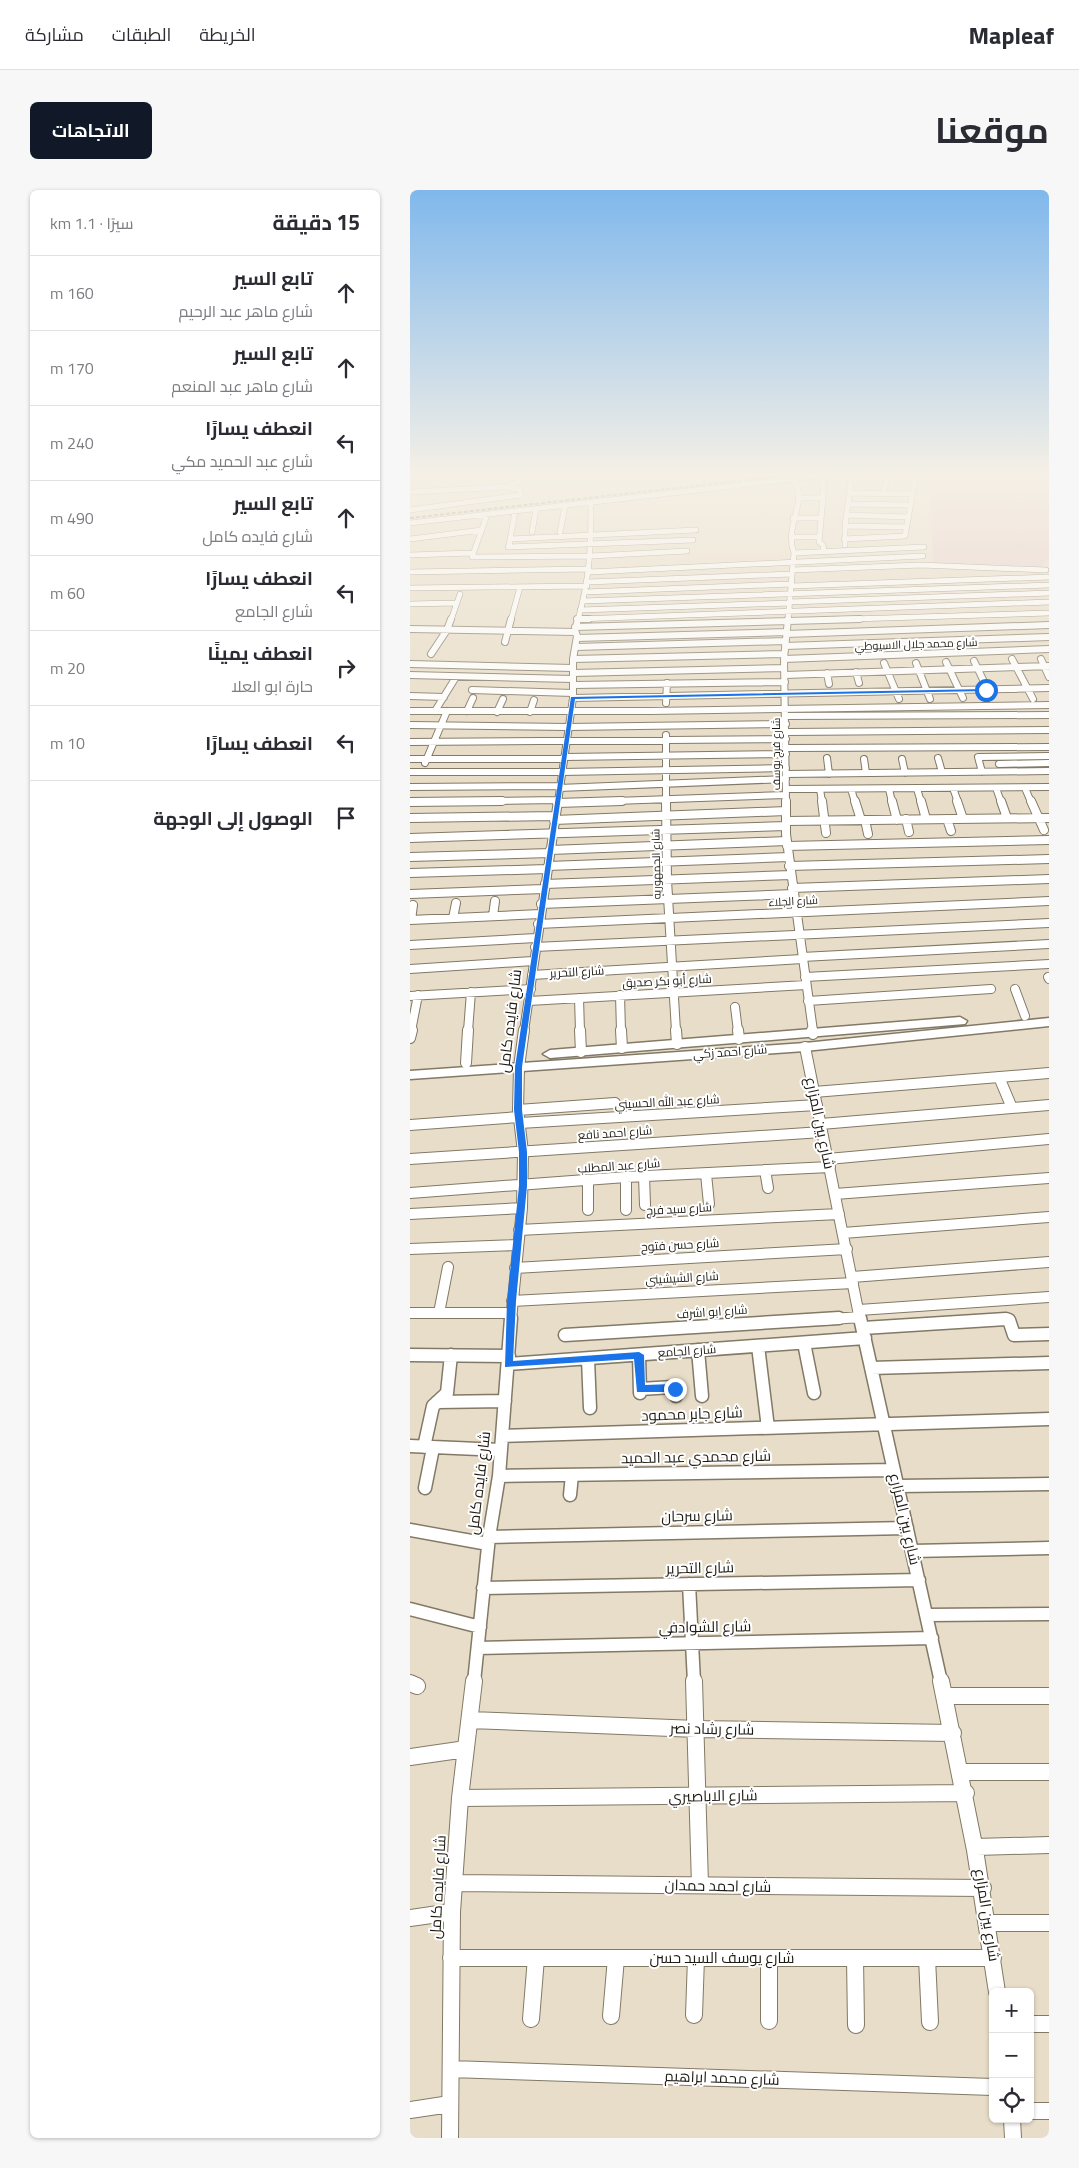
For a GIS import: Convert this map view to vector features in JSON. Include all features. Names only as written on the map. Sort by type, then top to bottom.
[{"type":"street","points":[[416,565],[412,572],[466,570],[521,573],[543,566],[558,569],[792,566],[924,568],[944,566],[1048,573]]},
{"type":"street","points":[[462,587],[466,570],[469,565]]},
{"type":"street","points":[[495,572],[497,565]]},
{"type":"street","points":[[521,573],[522,565]]},
{"type":"street","name":"شارع فايده كامل","points":[[450,2138],[452,1912],[460,1798],[478,1648],[488,1541],[499,1476],[511,1307],[522,1208],[523,1152],[519,1116],[519,1062],[573,695],[573,659],[576,647],[577,618],[587,587],[590,565]]},
{"type":"street","points":[[587,587],[806,565]]},
{"type":"street","points":[[924,565],[927,581]]},
{"type":"street","name":"شارع فرج يوسف","points":[[792,566],[784,656],[786,823],[793,891],[813,1034]]},
{"type":"street","points":[[944,566],[947,577]]},
{"type":"street","points":[[978,568],[979,575]]},
{"type":"street","points":[[556,586],[558,569]]},
{"type":"street","points":[[430,588],[436,572]]},
{"type":"street","points":[[582,602],[1048,573]]},
{"type":"street","points":[[506,587],[508,578]]},
{"type":"street","points":[[505,642],[528,578]]},
{"type":"street","points":[[485,587],[487,579]]},
{"type":"street","points":[[914,581],[928,607]]},
{"type":"street","points":[[410,588],[506,587],[543,584],[587,587],[917,589],[1049,585]]},
{"type":"street","points":[[580,610],[1049,593]]},
{"type":"street","points":[[431,654],[447,630],[460,594]]},
{"type":"street","points":[[577,618],[1049,602]]},
{"type":"street","points":[[410,604],[456,603]]},
{"type":"street","points":[[576,632],[786,622],[1049,613]]},
{"type":"street","points":[[576,647],[1049,625]]},
{"type":"street","points":[[410,630],[576,632],[785,638],[1049,637]]},
{"type":"street","name":"شارع محمد جلال الاسيوطي","points":[[573,659],[1049,650]]},
{"type":"street","points":[[1012,659],[1033,699]]},
{"type":"street","points":[[1041,659],[1046,666],[1049,677]]},
{"type":"street","points":[[974,661],[990,699]]},
{"type":"street","points":[[946,662],[963,698]]},
{"type":"street","points":[[884,663],[899,699]]},
{"type":"street","points":[[916,663],[930,699]]},
{"type":"street","points":[[410,664],[667,683],[827,673],[1046,666]]},
{"type":"street","points":[[856,672],[859,683]]},
{"type":"street","points":[[827,673],[829,684]]},
{"type":"street","points":[[410,675],[454,680]]},
{"type":"street","points":[[410,682],[573,676],[784,675]]},
{"type":"street","points":[[435,711],[454,680]]},
{"type":"street","name":"شارع الجمهوريه","points":[[667,683],[665,756],[666,880],[677,1044]]},
{"type":"street","points":[[472,690],[573,695],[666,696],[1049,688]]},
{"type":"street","points":[[868,693],[870,701]]},
{"type":"street","points":[[410,696],[444,697]]},
{"type":"street","points":[[467,711],[473,698]]},
{"type":"street","points":[[497,712],[503,699]]},
{"type":"street","points":[[530,712],[534,700]]},
{"type":"street","points":[[410,711],[570,713],[786,708],[1049,706]]},
{"type":"street","points":[[446,711],[422,772],[414,787],[411,821],[666,816],[786,811]]},
{"type":"street","points":[[410,725],[666,726],[888,715],[923,719],[1049,715]]},
{"type":"street","points":[[888,715],[889,723]]},
{"type":"street","points":[[857,716],[858,723]]},
{"type":"street","points":[[954,730],[956,739]]},
{"type":"street","points":[[986,730],[988,739]]},
{"type":"street","points":[[1020,730],[1023,739]]},
{"type":"street","points":[[410,742],[666,741],[851,731],[1049,730]]},
{"type":"street","points":[[851,731],[852,741]]},
{"type":"street","points":[[881,731],[883,740]]},
{"type":"street","points":[[917,731],[919,740]]},
{"type":"street","points":[[819,732],[820,741]]},
{"type":"street","points":[[410,758],[564,758],[786,751],[1049,747]]},
{"type":"street","points":[[982,772],[978,757],[1049,756]]},
{"type":"street","points":[[827,758],[829,774]]},
{"type":"street","points":[[938,758],[942,772]]},
{"type":"street","points":[[864,759],[866,773]]},
{"type":"street","points":[[902,759],[905,773]]},
{"type":"street","points":[[999,764],[1049,764]]},
{"type":"street","points":[[410,772],[665,770],[829,774],[1049,771]]},
{"type":"street","points":[[414,787],[559,787],[665,784],[786,774]]},
{"type":"street","points":[[412,802],[666,799],[820,789],[1049,787]]},
{"type":"street","points":[[953,788],[963,819]]},
{"type":"street","points":[[996,788],[1006,818]]},
{"type":"street","points":[[1025,788],[1044,830]]},
{"type":"street","points":[[820,789],[826,833]]},
{"type":"street","points":[[851,789],[868,834]]},
{"type":"street","points":[[889,789],[897,820]]},
{"type":"street","points":[[917,789],[926,819]]},
{"type":"street","points":[[410,838],[666,831],[825,820],[1049,818]]},
{"type":"street","points":[[906,819],[908,832]]},
{"type":"street","points":[[947,819],[951,831]]},
{"type":"street","points":[[446,856],[449,836]]},
{"type":"street","points":[[410,857],[666,846],[1049,840]]},
{"type":"street","points":[[456,872],[459,855]]},
{"type":"street","points":[[410,873],[666,862],[790,866],[1049,859]]},
{"type":"street","points":[[410,894],[666,880],[790,866]]},
{"type":"street","points":[[413,905],[411,920],[540,914],[668,899],[1049,878]]},
{"type":"street","points":[[493,916],[495,901]]},
{"type":"street","name":"شارع الجلاء","points":[[540,914],[669,918],[1049,901]]},
{"type":"street","points":[[453,918],[456,903]]},
{"type":"street","points":[[895,920],[898,930]]},
{"type":"street","points":[[410,945],[671,941],[1049,923]]},
{"type":"street","name":"شارع التحرير","points":[[532,974],[1049,944]]},
{"type":"street","points":[[410,969],[534,961]]},
{"type":"street","name":"شارع أبو بكر صديق","points":[[414,996],[471,992],[579,998],[674,993],[805,981],[1049,964]]},
{"type":"street","points":[[808,1001],[991,989]]},
{"type":"street","points":[[1015,989],[1025,1016]]},
{"type":"street","points":[[466,1063],[471,992]]},
{"type":"street","points":[[620,995],[622,1048]]},
{"type":"street","points":[[410,1036],[414,996]]},
{"type":"street","points":[[579,998],[581,1052]]},
{"type":"street","points":[[735,1007],[738,1039]]},
{"type":"street","name":"شارع احمد زكي","points":[[410,1075],[622,1048],[1049,1014]]},
{"type":"street","name":"شارع احمد زكي","points":[[410,1066],[805,1047],[1049,1022]]},
{"type":"street","name":"شارع بين المزارع","points":[[805,1047],[883,1426],[962,1772],[983,1888],[997,1988]]},
{"type":"street","points":[[814,1092],[1049,1073]]},
{"type":"street","points":[[999,1077],[1012,1108]]},
{"type":"street","points":[[410,1125],[519,1116],[615,1103]]},
{"type":"street","name":"شارع عبد الله الحسيني","points":[[519,1116],[817,1105]]},
{"type":"street","name":"شارع احمد نافع","points":[[410,1159],[822,1128],[1049,1105]]},
{"type":"street","name":"شارع عبد المطلب","points":[[410,1193],[626,1177],[765,1170],[1049,1139]]},
{"type":"street","points":[[765,1170],[768,1188]]},
{"type":"street","points":[[706,1174],[709,1204]]},
{"type":"street","points":[[644,1176],[645,1205]]},
{"type":"street","points":[[626,1177],[626,1210]]},
{"type":"street","points":[[835,1194],[1049,1178]]},
{"type":"street","points":[[588,1181],[588,1210]]},
{"type":"street","points":[[410,1214],[522,1208]]},
{"type":"street","name":"شارع سيد فرج","points":[[520,1230],[839,1214]]},
{"type":"street","points":[[843,1233],[1049,1217]]},
{"type":"street","points":[[410,1249],[518,1245]]},
{"type":"street","name":"شارع حسن فتوح","points":[[515,1268],[846,1249]]},
{"type":"street","name":"شارع الشيشيني","points":[[410,1313],[439,1313],[853,1280],[1049,1262]]},
{"type":"street","points":[[439,1313],[448,1266]]},
{"type":"street","points":[[862,1323],[1049,1297]]},
{"type":"street","points":[[862,1323],[1006,1319],[1009,1320],[1014,1336],[1049,1334]]},
{"type":"street","name":"شارع ابو اشرف","points":[[565,1335],[862,1323]]},
{"type":"street","name":"شارع الجامع","points":[[410,1356],[451,1355],[508,1360],[588,1359],[804,1343],[862,1323]]},
{"type":"street","points":[[804,1343],[814,1393]]},
{"type":"street","points":[[758,1346],[768,1428]]},
{"type":"street","points":[[698,1350],[702,1396]]},
{"type":"street","points":[[425,1488],[432,1410],[436,1402],[447,1393],[451,1355]]},
{"type":"street","points":[[639,1355],[640,1391],[673,1387],[676,1396]]},
{"type":"street","points":[[588,1359],[590,1408]]},
{"type":"street","points":[[871,1368],[1049,1363]]},
{"type":"street","points":[[436,1402],[505,1401]]},
{"type":"street","name":"شارع جابر محمود","points":[[502,1436],[883,1426],[1049,1419]]},
{"type":"street","points":[[410,1446],[501,1450]]},
{"type":"street","name":"شارع محمدي عبد الحميد","points":[[499,1476],[894,1470]]},
{"type":"street","points":[[570,1495],[572,1475]]},
{"type":"street","points":[[897,1486],[1049,1484]]},
{"type":"street","name":"شارع سرحان","points":[[410,1530],[488,1541],[907,1528]]},
{"type":"street","points":[[912,1551],[1049,1548]]},
{"type":"street","name":"شارع التحرير","points":[[483,1588],[918,1580]]},
{"type":"street","points":[[689,1584],[697,1729],[700,1886]]},
{"type":"street","points":[[410,1609],[480,1627]]},
{"type":"street","points":[[926,1615],[1049,1614]]},
{"type":"street","name":"شارع الشوادفي","points":[[478,1648],[932,1638]]},
{"type":"street","points":[[945,1696],[1049,1696]]},
{"type":"street","name":"شارع رشاد نصر","points":[[470,1720],[697,1729],[953,1733]]},
{"type":"street","points":[[410,1757],[466,1749]]},
{"type":"street","points":[[962,1772],[1049,1772]]},
{"type":"street","name":"شارع الاباصيري","points":[[460,1798],[966,1793]]},
{"type":"street","points":[[976,1847],[1049,1845]]},
{"type":"street","name":"شارع احمد حمدان","points":[[454,1883],[983,1888]]},
{"type":"street","points":[[410,1918],[452,1912]]},
{"type":"street","points":[[988,1923],[1049,1923]]},
{"type":"street","name":"شارع يوسف السيد حسن","points":[[451,1958],[993,1958]]},
{"type":"street","points":[[531,2019],[536,1958]]},
{"type":"street","points":[[611,2016],[616,1958]]},
{"type":"street","points":[[694,2015],[696,1958]]},
{"type":"street","points":[[769,1958],[769,2021]]},
{"type":"street","points":[[855,1958],[856,2025]]},
{"type":"street","points":[[927,1958],[930,2022]]},
{"type":"street","points":[[1034,2024],[1049,2024]]},
{"type":"street","name":"شارع محمد ابراهيم","points":[[451,2069],[989,2087]]},
{"type":"street","points":[[410,2110],[450,2104]]},
{"type":"street","points":[[1034,2111],[1049,2111]]},
{"type":"street","points":[[1012,2123],[1013,2138]]},
{"type":"shaded area","points":[[984,565],[1042,565],[1040,567]]},
{"type":"route","points":[[675,1389],[672,1387],[640,1389],[639,1355],[508,1364],[523,1186],[523,1152],[518,1110],[518,1067],[573,698],[986,690]]}]
